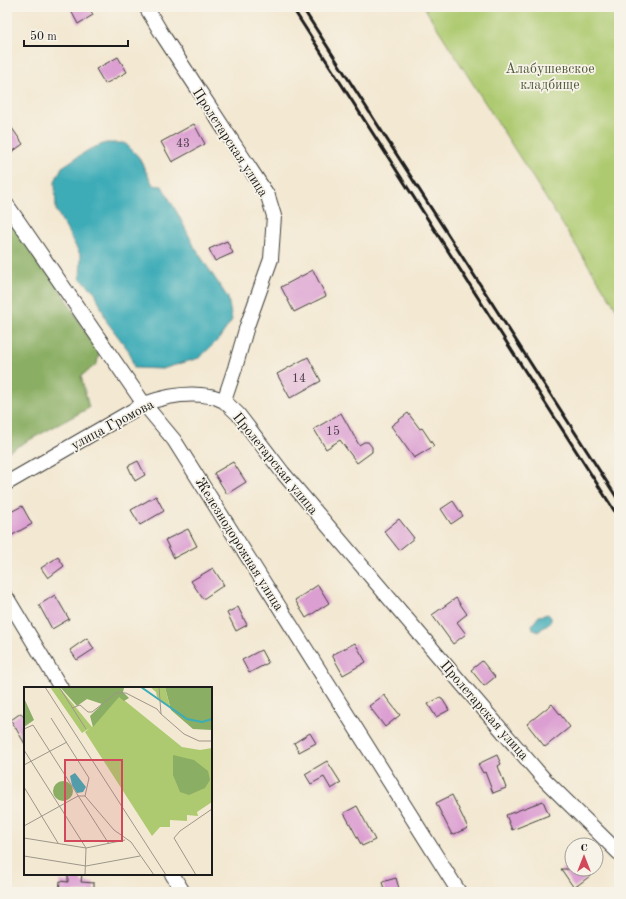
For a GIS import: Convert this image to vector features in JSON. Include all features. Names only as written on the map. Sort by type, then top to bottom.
[{"type":"street","name":"Пролетарская улица","points":[[146,7],[162,34],[268,196],[274,216],[271,259],[247,326],[224,401],[238,414],[283,473],[544,779],[619,853]]},
{"type":"street","name":"Железнодорожная улица","points":[[7,205],[144,404],[174,440],[459,892]]},
{"type":"street","name":"улица Громова","points":[[7,483],[144,404],[160,399],[183,395],[209,396],[224,401]]},
{"type":"street","points":[[7,598],[60,687]]},
{"type":"street","points":[[173,875],[183,892]]},
{"type":"green space","name":"Алабушевское кладбище","points":[[424,7],[619,7],[619,313]]},
{"type":"green space","points":[[7,217],[16,218],[99,353],[97,364],[81,376],[89,408],[7,452]]},
{"type":"water","points":[[106,143],[125,143],[138,156],[153,185],[162,186],[195,248],[228,298],[232,320],[219,339],[199,358],[162,369],[134,368],[129,351],[107,322],[95,292],[80,278],[81,256],[56,210],[55,181],[62,167],[90,149]]},
{"type":"water","points":[[548,614],[551,617],[551,621],[538,632],[533,629],[532,625],[539,616]]},
{"type":"building","points":[[69,7],[89,7],[93,15],[78,24]]},
{"type":"building","points":[[118,57],[127,72],[105,84],[96,69]]},
{"type":"building","points":[[7,121],[23,144],[12,152],[7,144]]},
{"type":"building","points":[[194,124],[205,144],[172,162],[161,142]]},
{"type":"building","points":[[227,241],[233,253],[215,261],[209,249]]},
{"type":"building","points":[[313,270],[326,296],[294,312],[281,287]]},
{"type":"building","points":[[308,357],[321,381],[290,398],[277,374]]},
{"type":"building","points":[[341,413],[359,445],[364,442],[368,442],[372,447],[372,452],[357,463],[340,440],[326,449],[314,429]]},
{"type":"building","points":[[408,413],[420,429],[422,428],[434,446],[414,458],[391,426]]},
{"type":"building","points":[[138,461],[145,475],[135,481],[128,466]]},
{"type":"building","points":[[233,462],[246,482],[227,494],[214,473]]},
{"type":"building","points":[[156,496],[164,511],[140,525],[131,510]]},
{"type":"building","points":[[453,501],[463,516],[451,524],[441,509]]},
{"type":"building","points":[[22,506],[32,524],[7,538],[7,514]]},
{"type":"building","points":[[399,519],[414,538],[399,550],[384,531]]},
{"type":"building","points":[[188,529],[197,546],[174,558],[165,540]]},
{"type":"building","points":[[58,557],[64,566],[48,578],[41,568]]},
{"type":"building","points":[[213,568],[224,585],[203,599],[191,581]]},
{"type":"building","points":[[318,585],[329,603],[306,618],[295,600]]},
{"type":"building","points":[[55,595],[69,619],[52,629],[39,605]]},
{"type":"building","points":[[456,598],[467,614],[457,622],[466,634],[453,644],[432,615]]},
{"type":"building","points":[[238,607],[247,625],[236,631],[227,613]]},
{"type":"building","points":[[87,638],[94,649],[77,660],[70,650]]},
{"type":"building","points":[[355,643],[366,662],[343,675],[332,655]]},
{"type":"building","points":[[261,650],[268,663],[249,673],[242,660]]},
{"type":"building","points":[[482,661],[495,677],[484,686],[471,670]]},
{"type":"building","points":[[384,695],[400,715],[385,727],[369,706]]},
{"type":"building","points":[[441,697],[449,710],[436,717],[428,704]]},
{"type":"building","points":[[552,704],[570,727],[545,747],[527,724]]},
{"type":"building","points":[[21,713],[24,718],[24,742],[11,720]]},
{"type":"building","points":[[310,733],[316,743],[299,752],[294,743]]},
{"type":"building","points":[[497,755],[501,764],[498,766],[506,788],[493,793],[485,772],[483,773],[478,764]]},
{"type":"building","points":[[327,761],[341,783],[331,789],[324,777],[311,784],[305,774]]},
{"type":"building","points":[[452,795],[468,828],[452,835],[436,803]]},
{"type":"building","points":[[543,801],[549,815],[512,830],[506,815]]},
{"type":"building","points":[[357,806],[375,840],[362,846],[344,813]]},
{"type":"building","points":[[68,875],[82,875],[81,882],[94,883],[94,892],[59,892],[60,881],[68,882]]},
{"type":"building","points":[[566,877],[589,877],[574,888]]},
{"type":"building","points":[[396,878],[400,892],[385,892],[382,882]]},
{"type":"railway","points":[[292,7],[619,518]]},
{"type":"railway","points":[[302,7],[619,501]]}]
